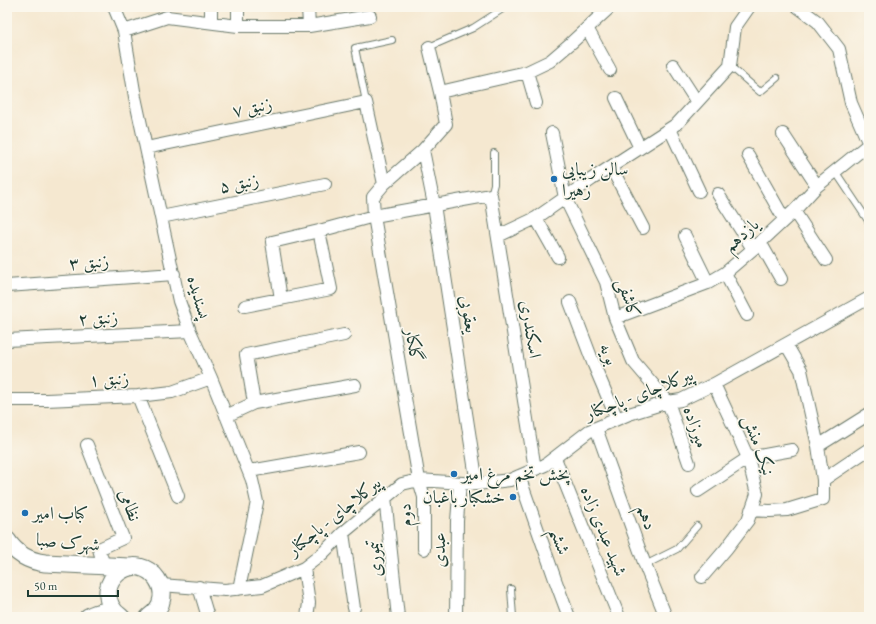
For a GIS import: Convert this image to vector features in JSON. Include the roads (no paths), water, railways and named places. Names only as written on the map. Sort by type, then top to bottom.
[{"type":"main road","name":"شهرک صبا","points":[[7,540],[21,556],[35,562],[134,567],[150,572],[158,579],[161,585]]},
{"type":"main road","points":[[120,616],[110,604],[108,596],[109,587],[118,573],[134,567]]},
{"type":"main road","points":[[149,617],[156,611],[161,602],[161,585]]},
{"type":"main road","points":[[88,617],[103,611],[120,616]]},
{"type":"street","name":"پسندیده","points":[[114,7],[124,32],[135,97],[179,301],[190,331],[249,471],[257,502],[239,589]]},
{"type":"street","points":[[211,7],[211,22]]},
{"type":"street","points":[[238,7],[238,26]]},
{"type":"street","points":[[308,7],[310,26]]},
{"type":"street","points":[[429,47],[440,92],[527,72],[550,61],[610,7]]},
{"type":"street","points":[[498,236],[536,218],[677,124],[730,66],[735,27],[749,7]]},
{"type":"street","points":[[798,7],[818,22],[839,49],[851,103],[869,144]]},
{"type":"street","points":[[124,32],[167,12],[211,22],[238,26],[310,26],[370,16]]},
{"type":"street","points":[[587,28],[610,70]]},
{"type":"street","points":[[673,65],[697,102]]},
{"type":"street","points":[[527,72],[536,103]]},
{"type":"street","name":"گلکار","points":[[419,480],[374,216],[373,197],[384,184],[423,150],[446,124],[440,92]]},
{"type":"street","points":[[616,98],[640,148]]},
{"type":"street","points":[[366,102],[384,184]]},
{"type":"street","name":"زنبق ۷","points":[[146,148],[366,102]]},
{"type":"street","points":[[670,129],[699,191]]},
{"type":"street","name":"کاشفی","points":[[552,133],[565,198],[606,282],[615,318],[633,361],[668,402]]},
{"type":"street","points":[[783,134],[817,186]]},
{"type":"street","name":"یازدهم","points":[[615,318],[708,283],[725,273],[794,211],[817,186],[869,144]]},
{"type":"street","name":"یعقوبی","points":[[423,150],[434,205],[477,484]]},
{"type":"street","points":[[748,155],[784,219]]},
{"type":"street","points":[[611,167],[643,228]]},
{"type":"street","name":"زنبق ۵","points":[[161,217],[325,184]]},
{"type":"street","points":[[718,194],[781,278]]},
{"type":"street","points":[[281,299],[272,242],[374,216],[491,195]]},
{"type":"street","name":"اسکندری","points":[[491,195],[535,469]]},
{"type":"street","points":[[794,211],[826,260]]},
{"type":"street","points":[[536,218],[558,257]]},
{"type":"street","points":[[245,306],[331,289],[320,231]]},
{"type":"street","points":[[685,236],[708,283]]},
{"type":"street","points":[[725,273],[747,315]]},
{"type":"street","name":"زنبق ۳","points":[[7,286],[174,274]]},
{"type":"street","name":"پیرکلاچای - پاچکنار","points":[[161,585],[225,590],[262,586],[304,568],[402,484],[419,480],[477,484],[510,480],[545,465],[589,431],[629,414],[668,402],[681,400],[714,384],[869,298]]},
{"type":"street","name":"بویه","points":[[570,302],[594,365],[617,419]]},
{"type":"street","name":"زنبق ۲","points":[[7,340],[190,331]]},
{"type":"street","points":[[254,403],[246,355],[344,335]]},
{"type":"street","points":[[751,510],[786,510],[823,499],[823,480],[818,446],[801,370],[786,344]]},
{"type":"street","name":"زنبق ۱","points":[[7,400],[138,396],[172,392],[211,378]]},
{"type":"street","name":"نیک منش","points":[[702,577],[748,520],[757,494],[748,458],[714,384]]},
{"type":"street","points":[[226,416],[254,403],[355,385]]},
{"type":"street","points":[[138,396],[178,496]]},
{"type":"street","name":"میرزاده","points":[[668,402],[689,463]]},
{"type":"street","points":[[818,446],[869,414]]},
{"type":"street","name":"دهم","points":[[596,428],[645,565],[666,617]]},
{"type":"street","name":"نظامی","points":[[87,445],[123,538],[99,549],[104,566]]},
{"type":"street","points":[[823,480],[869,449]]},
{"type":"street","points":[[698,490],[748,458],[792,450]]},
{"type":"street","points":[[249,471],[359,452]]},
{"type":"street","name":"شهید عبدی زاده","points":[[555,458],[619,617]]},
{"type":"street","name":"ششم","points":[[518,476],[569,617]]},
{"type":"street","name":"دوم","points":[[419,480],[424,497],[424,549]]},
{"type":"street","name":"عبدی","points":[[456,617],[457,520],[460,483]]},
{"type":"street","name":"تیموری","points":[[385,497],[398,617]]},
{"type":"street","points":[[343,533],[354,608]]},
{"type":"street","points":[[304,568],[309,603],[307,617]]},
{"type":"street","points":[[199,587],[208,617]]},
{"type":"lane","points":[[429,47],[473,28],[504,7]]},
{"type":"lane","points":[[366,102],[355,48],[392,40]]},
{"type":"lane","points":[[730,66],[760,92],[777,78]]},
{"type":"lane","points":[[491,195],[494,184],[494,153]]},
{"type":"lane","points":[[835,171],[869,222]]},
{"type":"lane","points":[[645,565],[677,549],[697,526]]},
{"type":"lane","points":[[511,588],[513,617]]},
{"type":"place","name":"سالن زیبایی زهیرا","points":[[554,179]]},
{"type":"place","name":"پخش تخم مرغ امیر","points":[[454,474]]},
{"type":"place","name":"خشکبار باغبان","points":[[513,497]]},
{"type":"place","name":"کباب امیر","points":[[25,513]]}]
